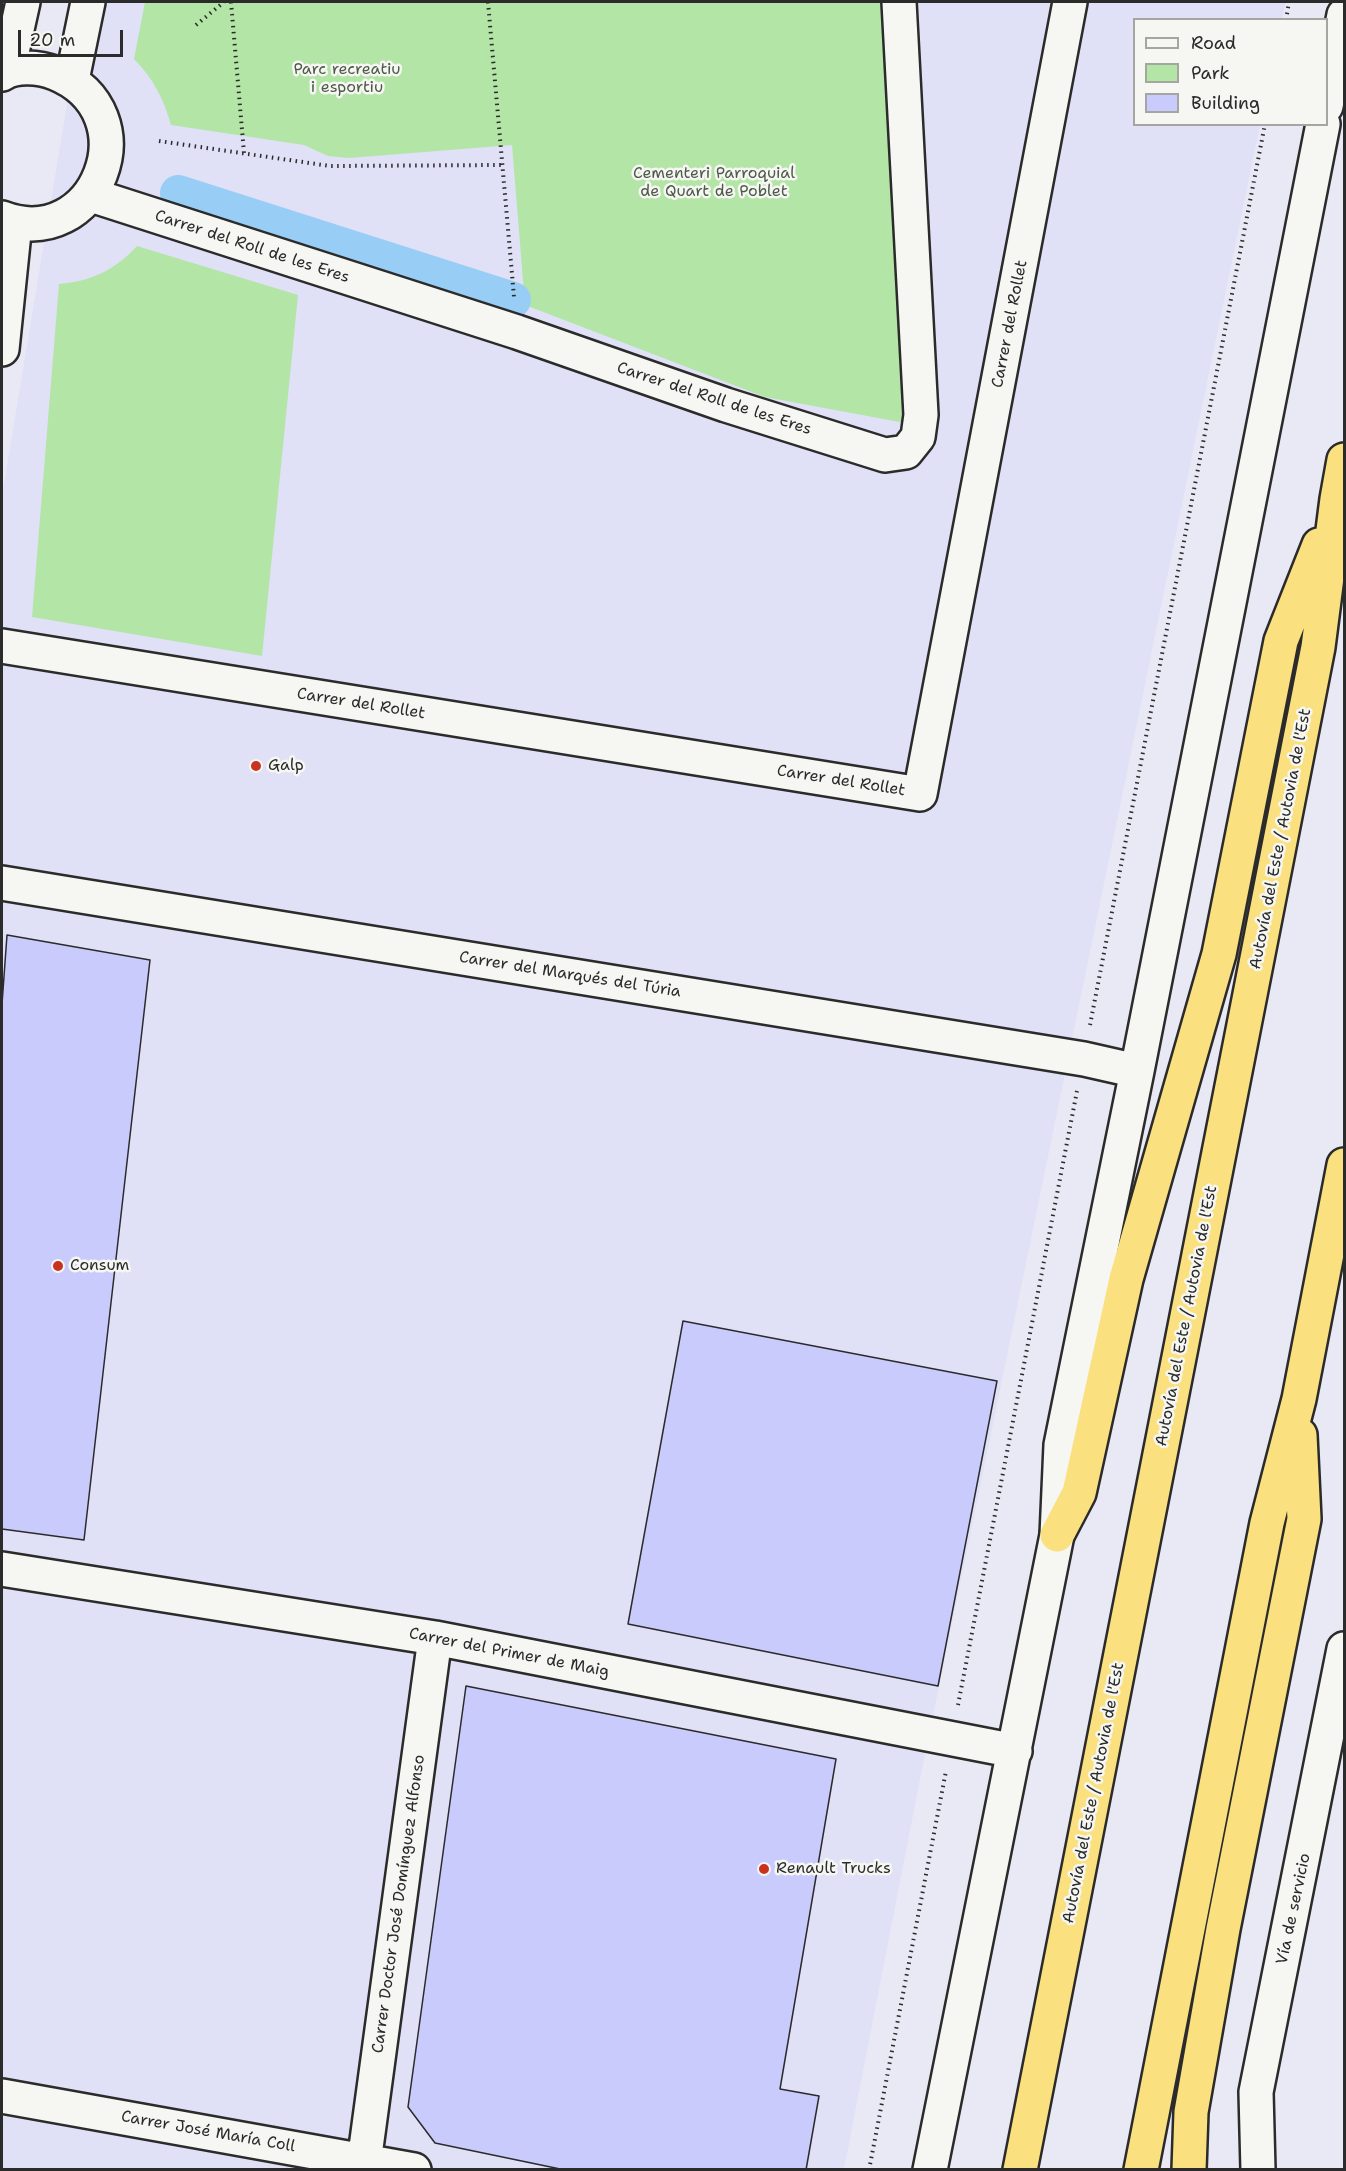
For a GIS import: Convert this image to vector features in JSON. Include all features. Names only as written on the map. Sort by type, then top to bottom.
[{"type":"highway","name":"Autovía del Este / Autovia de l'Est","points":[[1020,2169],[1318,647],[1344,460]]},
{"type":"highway","points":[[1057,1535],[1079,1493],[1126,1280],[1219,954],[1281,641],[1337,499]]},
{"type":"highway","points":[[1141,2169],[1267,1522],[1299,1399],[1344,1165]]},
{"type":"highway","points":[[1189,2169],[1191,2112],[1223,1929],[1304,1519],[1299,1399]]},
{"type":"street","points":[[2,349],[8,220],[42,223],[67,214],[91,195],[103,171],[108,144],[102,117],[91,98],[72,80],[46,69],[5,72],[23,2]]},
{"type":"street","points":[[72,80],[88,2]]},
{"type":"street","name":"Carrer del Roll de les Eres","points":[[91,195],[517,332],[726,405],[885,455],[906,452],[918,437],[921,415],[898,2]]},
{"type":"street","name":"Carrer del Rollet","points":[[2,646],[920,794],[1070,2]]},
{"type":"street","points":[[1328,96],[1344,15]]},
{"type":"street","points":[[930,2169],[1057,1535],[1061,1445],[1323,126]]},
{"type":"street","name":"Carrer del Marqués del Túria","points":[[2,883],[1084,1059],[1137,1071]]},
{"type":"street","name":"Carrer del Primer de Maig","points":[[2,1569],[435,1638],[1014,1751]]},
{"type":"street","name":"Carrer Doctor José Domínguez Alfonso","points":[[364,2164],[435,1638]]},
{"type":"street","name":"Vía de servicio","points":[[1258,2169],[1256,2092],[1344,1649]]},
{"type":"street","name":"Carrer José María Coll","points":[[2,2096],[364,2164],[414,2169]]},
{"type":"path","points":[[196,26],[224,2]]},
{"type":"path","points":[[231,2],[244,153]]},
{"type":"path","points":[[488,2],[517,332]]},
{"type":"path","points":[[1286,18],[1289,2]]},
{"type":"path","points":[[959,1703],[1265,126]]},
{"type":"path","points":[[159,141],[330,166],[502,165]]},
{"type":"path","points":[[869,2169],[946,1770]]},
{"type":"shaded area","points":[[84,2],[1286,2],[1282,18],[1133,18],[1133,126],[1260,126],[921,1774],[844,2169],[2,2170],[2,496]]},
{"type":"green space","name":"Cementeri Parroquial de Quart de Poblet","points":[[145,2],[885,2],[905,423],[765,397],[525,305],[512,145],[349,158],[328,156],[304,145],[171,125],[157,89],[134,59]]},
{"type":"green space","points":[[137,246],[298,295],[262,656],[32,617],[59,284],[82,280],[102,273],[120,262]]},
{"type":"building","name":"Consum","points":[[7,935],[150,960],[84,1540],[2,1529],[2,1004]]},
{"type":"building","points":[[683,1321],[997,1381],[938,1686],[628,1624]]},
{"type":"building","points":[[466,1686],[836,1759],[780,2089],[819,2096],[806,2170],[565,2170],[435,2143],[408,2107]]},
{"type":"waterway","points":[[178,193],[513,300]]},
{"type":"place","name":"Galp","points":[[256,766]]},
{"type":"place","name":"Consum","points":[[58,1266]]},
{"type":"place","name":"Renault Trucks","points":[[764,1869]]},
{"type":"park label","name":"Parc recreatiu i esportiu","points":[[347,79]]}]
